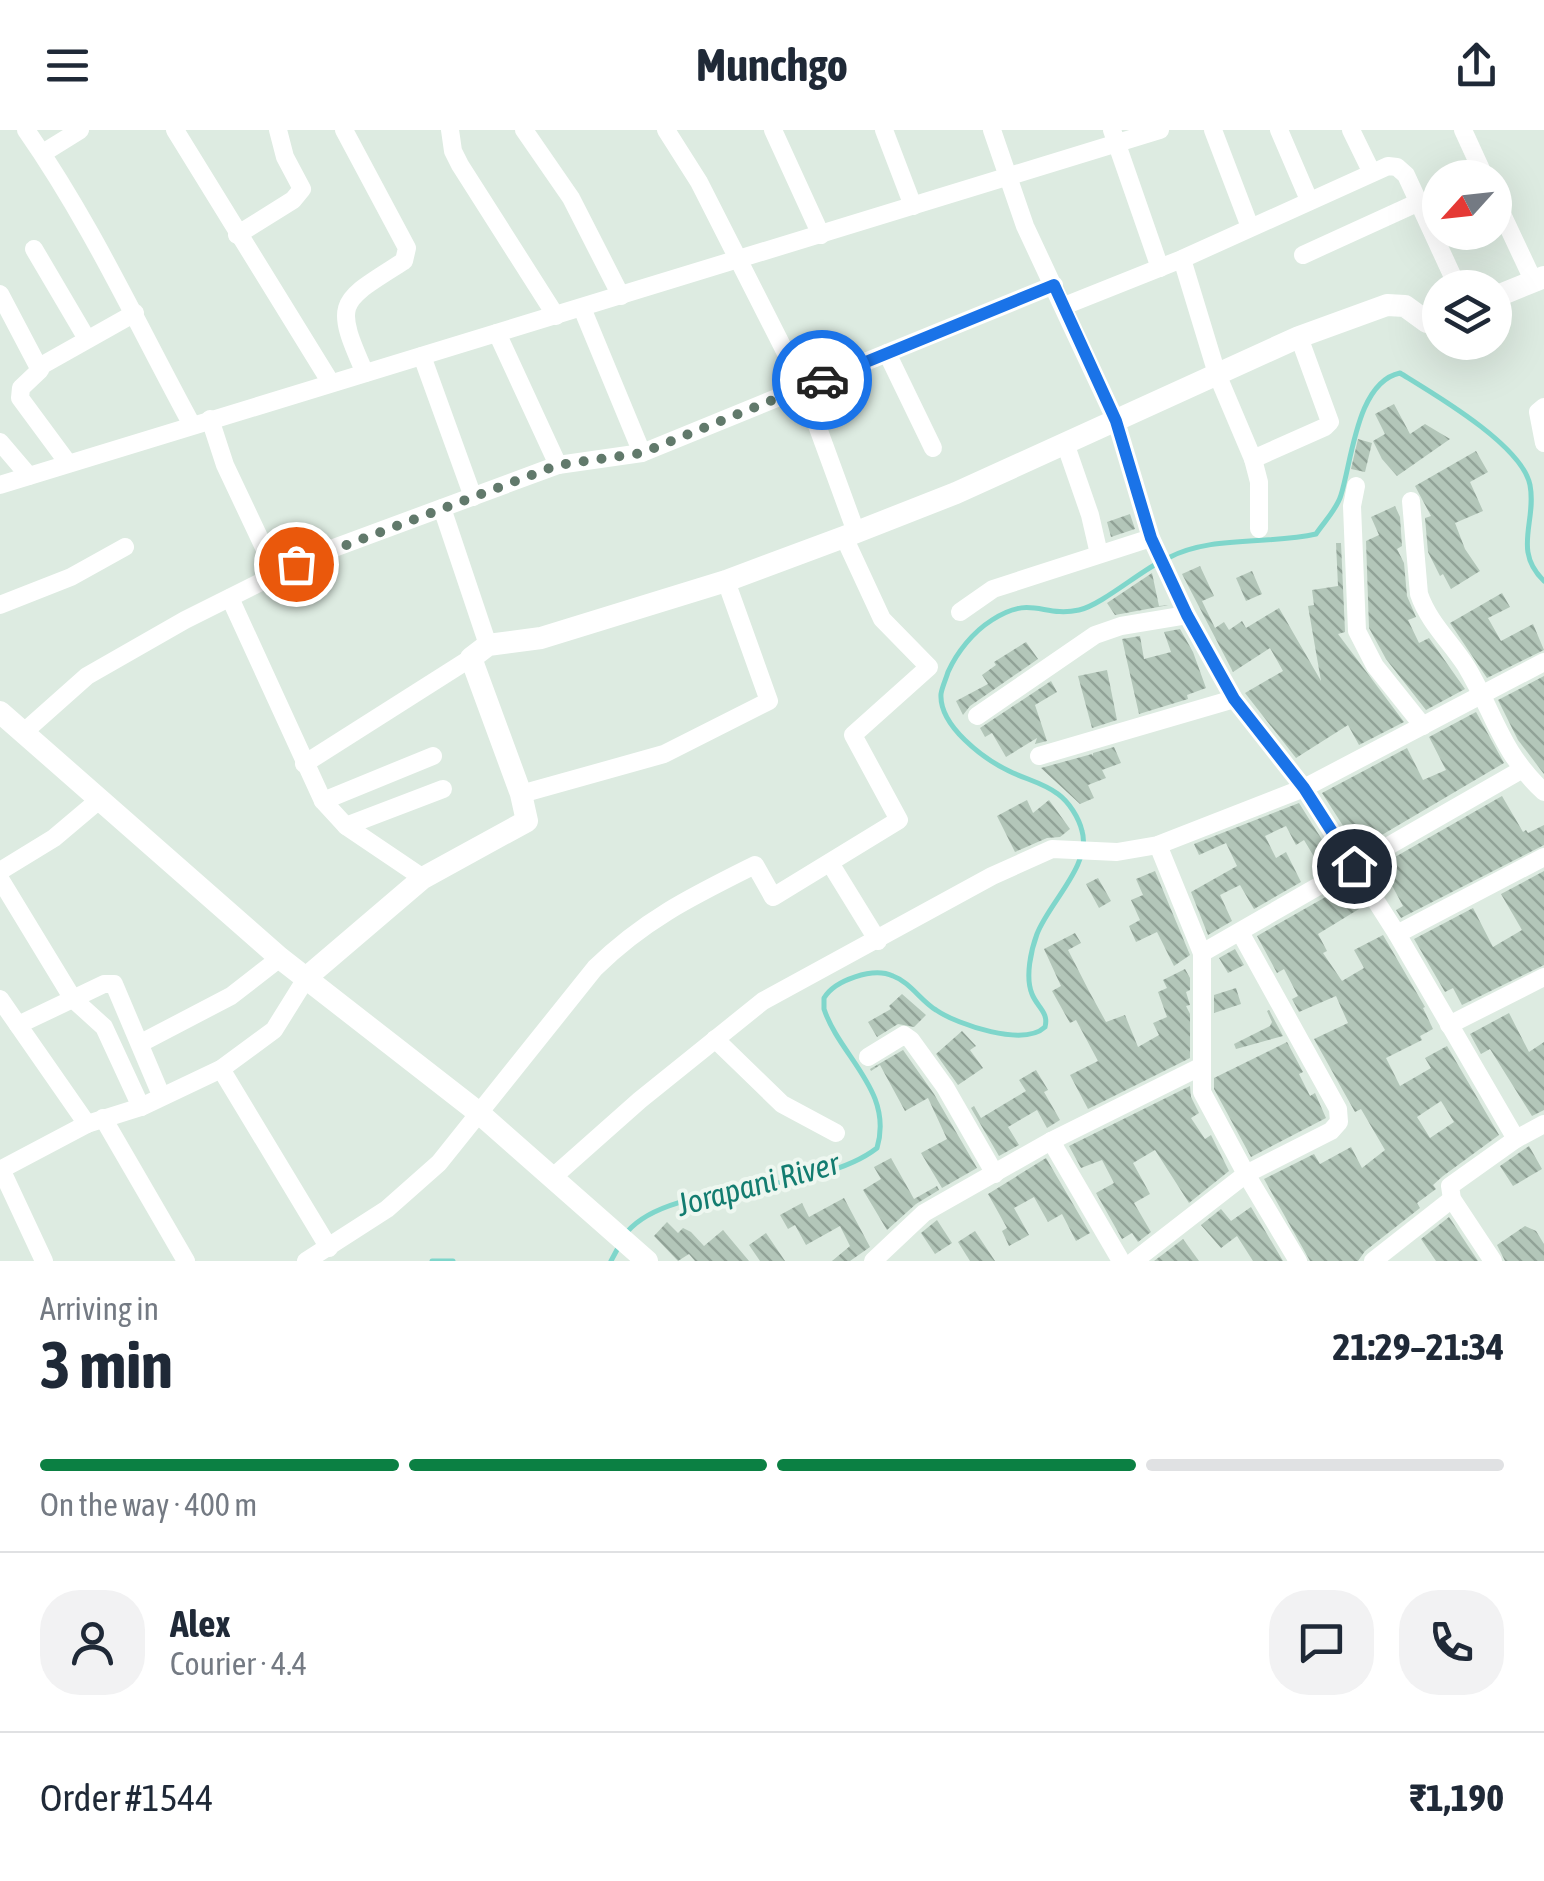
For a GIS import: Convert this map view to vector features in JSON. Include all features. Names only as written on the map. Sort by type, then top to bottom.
[{"type":"street","points":[[26,130],[202,422],[276,573]]},
{"type":"street","points":[[42,153],[80,130]]},
{"type":"street","points":[[175,130],[331,383]]},
{"type":"street","points":[[237,235],[292,200],[302,189],[285,157],[278,130]]},
{"type":"street","points":[[344,130],[408,248],[404,261],[355,292],[347,303],[346,332],[366,373]]},
{"type":"street","points":[[450,130],[460,165],[556,316]]},
{"type":"street","points":[[524,130],[571,198],[621,296]]},
{"type":"street","points":[[306,1261],[387,1208],[438,1163],[594,968],[624,940],[664,911],[755,865],[773,896],[899,820],[852,734],[929,667],[882,619],[803,388],[699,182],[666,130]]},
{"type":"street","points":[[773,130],[820,234]]},
{"type":"street","points":[[884,130],[913,206]]},
{"type":"street","points":[[992,130],[1025,226],[1116,421],[1153,544],[1187,615],[1234,699],[1304,788],[1397,934],[1516,1139]]},
{"type":"street","points":[[0,485],[1009,176],[1115,136],[1160,130]]},
{"type":"street","points":[[1213,130],[1250,227]]},
{"type":"street","points":[[1279,130],[1309,200]]},
{"type":"street","points":[[1351,130],[1371,172]]},
{"type":"street","points":[[1463,130],[1477,160]]},
{"type":"street","points":[[1115,136],[1160,268]]},
{"type":"street","points":[[1064,306],[1160,268],[1371,172],[1397,166],[1406,175],[1450,270]]},
{"type":"street","points":[[1303,256],[1419,202]]},
{"type":"street","points":[[1512,230],[1538,278],[1512,289]]},
{"type":"street","points":[[34,249],[87,340]]},
{"type":"street","points":[[1182,258],[1217,374],[1253,459],[1258,482],[1259,530]]},
{"type":"street","points":[[24,732],[87,676],[315,554],[558,465],[642,453],[1054,285]]},
{"type":"street","points":[[0,294],[39,366],[39,374],[21,388],[20,398],[68,464]]},
{"type":"street","points":[[304,764],[480,652],[541,638],[726,581],[850,534],[956,493],[1300,337],[1387,306],[1405,306],[1422,318]]},
{"type":"street","points":[[582,308],[642,453]]},
{"type":"street","points":[[39,366],[134,313]]},
{"type":"street","points":[[497,333],[558,465]]},
{"type":"street","points":[[1253,459],[1330,422],[1300,337]]},
{"type":"street","points":[[887,353],[933,448]]},
{"type":"street","points":[[422,356],[473,497]]},
{"type":"street","points":[[1544,407],[1538,412],[1544,443]]},
{"type":"street","points":[[0,442],[30,476]]},
{"type":"street","points":[[1065,444],[1099,554]]},
{"type":"street","points":[[1356,486],[1352,506],[1357,631],[1375,666],[1424,726]]},
{"type":"street","points":[[1411,501],[1423,606],[1466,666],[1521,770],[1544,792]]},
{"type":"street","points":[[44,1261],[0,1169],[95,1121],[141,1107],[221,1070],[274,1030],[308,977],[423,878],[527,821],[442,508]]},
{"type":"street","points":[[960,612],[993,589],[1099,554],[1153,544]]},
{"type":"street","points":[[0,605],[72,577],[125,548]]},
{"type":"street","points":[[522,794],[664,754],[768,702],[726,581]]},
{"type":"street","points":[[230,598],[324,801],[346,826],[423,878]]},
{"type":"street","points":[[977,716],[1095,635],[1121,626],[1187,615]]},
{"type":"street","points":[[552,1178],[763,1001],[1005,870],[1042,852],[1065,848],[1105,851],[1158,844],[1304,788],[1544,662]]},
{"type":"street","points":[[1038,756],[1234,699]]},
{"type":"street","points":[[0,712],[280,958],[478,1113],[645,1259]]},
{"type":"street","points":[[324,801],[433,756]]},
{"type":"street","points":[[1202,953],[1521,770]]},
{"type":"street","points":[[346,826],[442,789]]},
{"type":"street","points":[[0,870],[54,838],[99,800]]},
{"type":"street","points":[[1158,844],[1202,953],[1202,1092],[1298,1261]]},
{"type":"street","points":[[1397,934],[1544,857]]},
{"type":"street","points":[[830,863],[878,941]]},
{"type":"street","points":[[0,879],[73,998],[110,1037],[141,1107]]},
{"type":"street","points":[[1134,1261],[1246,1174],[1338,1126],[1340,1113],[1240,932]]},
{"type":"street","points":[[141,1044],[231,996],[280,958]]},
{"type":"street","points":[[1449,1024],[1544,976]]},
{"type":"street","points":[[18,1025],[104,984],[114,984],[161,1096]]},
{"type":"street","points":[[0,999],[95,1121],[186,1261]]},
{"type":"street","points":[[868,1057],[904,1035],[910,1040],[945,1087],[995,1174]]},
{"type":"street","points":[[715,1038],[782,1104],[836,1133]]},
{"type":"street","points":[[873,1261],[924,1214],[1051,1141],[1200,1066]]},
{"type":"street","points":[[221,1070],[346,1261]]},
{"type":"street","points":[[1492,1261],[1452,1199],[1450,1188],[1455,1180],[1544,1124]]},
{"type":"street","points":[[1051,1141],[1122,1261]]},
{"type":"street","points":[[1372,1261],[1452,1199]]},
{"type":"building","points":[[1394,404],[1410,434],[1425,424],[1450,439],[1397,476],[1373,441],[1385,434],[1375,414]]},
{"type":"building","points":[[1358,439],[1372,443],[1365,472],[1351,469]]},
{"type":"building","points":[[1476,451],[1488,472],[1470,482],[1483,511],[1455,523],[1465,549],[1480,571],[1451,589],[1428,552],[1425,518],[1431,516],[1415,486]]},
{"type":"building","points":[[1395,506],[1400,517],[1402,546],[1397,549],[1404,563],[1407,596],[1416,617],[1408,620],[1419,643],[1429,638],[1465,689],[1426,710],[1386,659],[1369,628],[1366,541],[1379,535],[1371,517]]},
{"type":"building","points":[[1130,514],[1135,529],[1111,537],[1107,522]]},
{"type":"building","points":[[1336,543],[1341,543],[1345,632],[1338,634],[1404,722],[1359,745],[1348,725],[1296,758],[1245,693],[1283,671],[1270,648],[1233,672],[1182,574],[1200,566],[1214,596],[1202,601],[1215,628],[1224,622],[1229,630],[1242,621],[1246,628],[1279,608],[1321,681],[1308,606],[1314,605],[1312,590],[1338,586]]},
{"type":"building","points":[[1252,571],[1262,594],[1246,601],[1236,578]]},
{"type":"building","points":[[1152,573],[1159,606],[1169,605],[1115,615],[1107,603]]},
{"type":"building","points":[[1502,593],[1510,607],[1488,618],[1501,641],[1533,624],[1544,650],[1487,678],[1450,623]]},
{"type":"building","points":[[1180,629],[1206,688],[1187,695],[1188,699],[1139,714],[1122,639],[1140,636],[1144,659],[1171,652],[1164,632]]},
{"type":"building","points":[[1026,642],[1038,659],[970,706],[963,715],[956,701],[988,684],[982,675],[996,665],[994,662]]},
{"type":"building","points":[[1107,670],[1117,720],[1092,728],[1078,676]]},
{"type":"building","points":[[1544,676],[1544,774],[1518,740],[1498,700]]},
{"type":"building","points":[[1051,681],[1057,692],[1035,705],[1047,741],[1035,744],[1037,738],[1006,757],[992,733],[985,737],[980,728]]},
{"type":"building","points":[[1476,712],[1504,763],[1358,849],[1322,793],[1407,748],[1423,780],[1446,770],[1429,737]]},
{"type":"building","points":[[1114,747],[1121,763],[1102,770],[1106,778],[1088,785],[1094,798],[1080,804],[1041,768],[1093,756]]},
{"type":"building","points":[[1502,796],[1523,832],[1544,825],[1544,845],[1401,918],[1396,910],[1403,906],[1381,865]]},
{"type":"building","points":[[1027,800],[1033,813],[1049,800],[1070,829],[1060,837],[1047,838],[1015,852],[997,816]]},
{"type":"building","points":[[1299,803],[1336,862],[1322,870],[1304,840],[1296,845],[1286,826],[1265,836],[1276,858],[1286,852],[1301,882],[1254,909],[1240,885],[1220,895],[1232,921],[1208,935],[1191,892],[1237,866],[1226,843],[1199,855],[1194,844]]},
{"type":"building","points":[[1155,871],[1190,955],[1174,966],[1157,932],[1136,942],[1129,926],[1140,920],[1131,900],[1143,895],[1136,879]]},
{"type":"building","points":[[1544,871],[1544,965],[1462,1005],[1453,988],[1445,992],[1414,939],[1473,908],[1493,947],[1522,930],[1501,894]]},
{"type":"building","points":[[1098,878],[1111,901],[1099,908],[1086,884]]},
{"type":"building","points":[[1345,886],[1359,909],[1318,934],[1327,951],[1323,953],[1342,981],[1364,968],[1354,950],[1383,935],[1425,1007],[1433,1029],[1420,1036],[1422,1040],[1386,1058],[1400,1086],[1431,1068],[1425,1058],[1447,1046],[1499,1135],[1443,1176],[1433,1185],[1436,1189],[1417,1203],[1420,1208],[1365,1251],[1358,1261],[1310,1261],[1264,1179],[1314,1154],[1320,1164],[1351,1147],[1362,1168],[1385,1150],[1361,1109],[1355,1112],[1314,1039],[1348,1023],[1336,996],[1299,1012],[1292,999],[1298,996],[1284,969],[1277,973],[1257,936]],"holes":[[[1441,1101],[1454,1122],[1430,1138],[1417,1117]]]},
{"type":"building","points":[[1075,933],[1081,943],[1068,950],[1106,1022],[1125,1015],[1138,1047],[1159,1035],[1153,1023],[1167,1017],[1158,992],[1167,988],[1163,980],[1185,969],[1190,978],[1190,990],[1186,992],[1190,1005],[1186,1006],[1190,1014],[1190,1058],[1088,1109],[1070,1075],[1098,1061],[1076,1020],[1070,1023],[1052,991],[1061,986],[1044,949]]},
{"type":"building","points":[[1235,949],[1244,965],[1228,973],[1219,958]]},
{"type":"building","points":[[1236,988],[1241,1004],[1214,1013],[1214,995]]},
{"type":"building","points":[[902,994],[926,1015],[914,1027],[898,1024],[877,1037],[868,1022],[891,1009],[889,1006]]},
{"type":"building","points":[[1269,1010],[1283,1036],[1236,1049],[1234,1044],[1270,1026]]},
{"type":"building","points":[[1509,1013],[1529,1052],[1544,1042],[1544,1110],[1532,1116],[1490,1049],[1481,1054],[1470,1034]]},
{"type":"building","points":[[962,1031],[976,1046],[970,1050],[983,1068],[958,1085],[936,1054]]},
{"type":"building","points":[[1287,1042],[1310,1096],[1315,1093],[1326,1118],[1251,1157],[1214,1089],[1214,1078]]},
{"type":"building","points":[[903,1050],[977,1168],[942,1188],[921,1153],[947,1139],[928,1098],[905,1111],[880,1065],[870,1069]]},
{"type":"building","points":[[1036,1070],[1060,1120],[1047,1128],[1037,1110],[1008,1127],[1019,1145],[999,1156],[971,1108],[974,1106],[981,1118],[1026,1091],[1019,1080]]},
{"type":"building","points":[[1190,1086],[1199,1113],[1191,1118],[1205,1139],[1211,1135],[1229,1171],[1189,1203],[1155,1150],[1133,1163],[1150,1194],[1134,1203],[1151,1232],[1138,1242],[1132,1233],[1122,1239],[1096,1193],[1114,1183],[1102,1160],[1081,1168],[1069,1146]]},
{"type":"building","points":[[1529,1146],[1542,1169],[1513,1186],[1500,1166]]},
{"type":"building","points":[[891,1158],[914,1199],[937,1186],[939,1190],[887,1230],[863,1190],[881,1179],[874,1167]]},
{"type":"building","points":[[1046,1158],[1090,1233],[1076,1241],[1062,1214],[1048,1222],[1034,1197],[1014,1208],[1029,1235],[1009,1246],[1002,1231],[1007,1228],[988,1194]]},
{"type":"building","points":[[844,1198],[870,1247],[850,1261],[832,1261],[850,1246],[840,1226],[806,1245],[795,1225],[788,1229],[780,1215],[802,1203],[809,1217]]},
{"type":"building","points":[[1251,1207],[1283,1261],[1253,1261],[1237,1236],[1221,1248],[1201,1225],[1221,1209],[1231,1221]]},
{"type":"building","points":[[1449,1217],[1478,1261],[1436,1261],[1421,1239]]},
{"type":"building","points":[[937,1220],[952,1243],[935,1254],[921,1233]]},
{"type":"building","points":[[667,1222],[678,1233],[683,1228],[691,1232],[704,1246],[723,1230],[749,1261],[695,1261],[689,1254],[678,1261],[654,1236]]},
{"type":"building","points":[[1525,1226],[1536,1231],[1544,1244],[1544,1261],[1505,1261],[1497,1245]]},
{"type":"building","points":[[975,1231],[995,1261],[970,1261],[958,1242]]},
{"type":"building","points":[[766,1233],[785,1261],[760,1261],[749,1245]]},
{"type":"building","points":[[1183,1239],[1199,1261],[1154,1261]]},
{"type":"waterway","name":"Jorapani River","points":[[1168,558],[1221,543],[1316,534],[1339,500],[1365,406],[1386,379],[1400,373],[1475,422],[1524,470],[1531,498],[1527,547],[1534,569],[1544,581]]},
{"type":"waterway","name":"Jorapani River","points":[[627,1232],[648,1215],[676,1203],[818,1174],[850,1164],[877,1148],[880,1128],[872,1092],[824,1009],[824,998],[845,981],[865,974],[893,976],[946,1016],[991,1032],[1022,1035],[1045,1027],[1044,1013],[1030,987],[1031,956],[1043,922],[1081,857],[1081,826],[1058,794],[999,766],[965,740],[947,718],[942,691],[961,650],[992,620],[1017,609],[1079,610],[1158,563]]},
{"type":"waterway","name":"Jorapani River","points":[[611,1261],[619,1246]]},
{"type":"waterway","name":"Jorapani River","points":[[432,1261],[453,1261]]},
{"type":"way so far","points":[[296,564],[558,465],[642,453],[822,380]]},
{"type":"route","points":[[822,380],[1054,285],[1116,421],[1155,550],[1187,615],[1234,699],[1304,788],[1354,866]]}]
